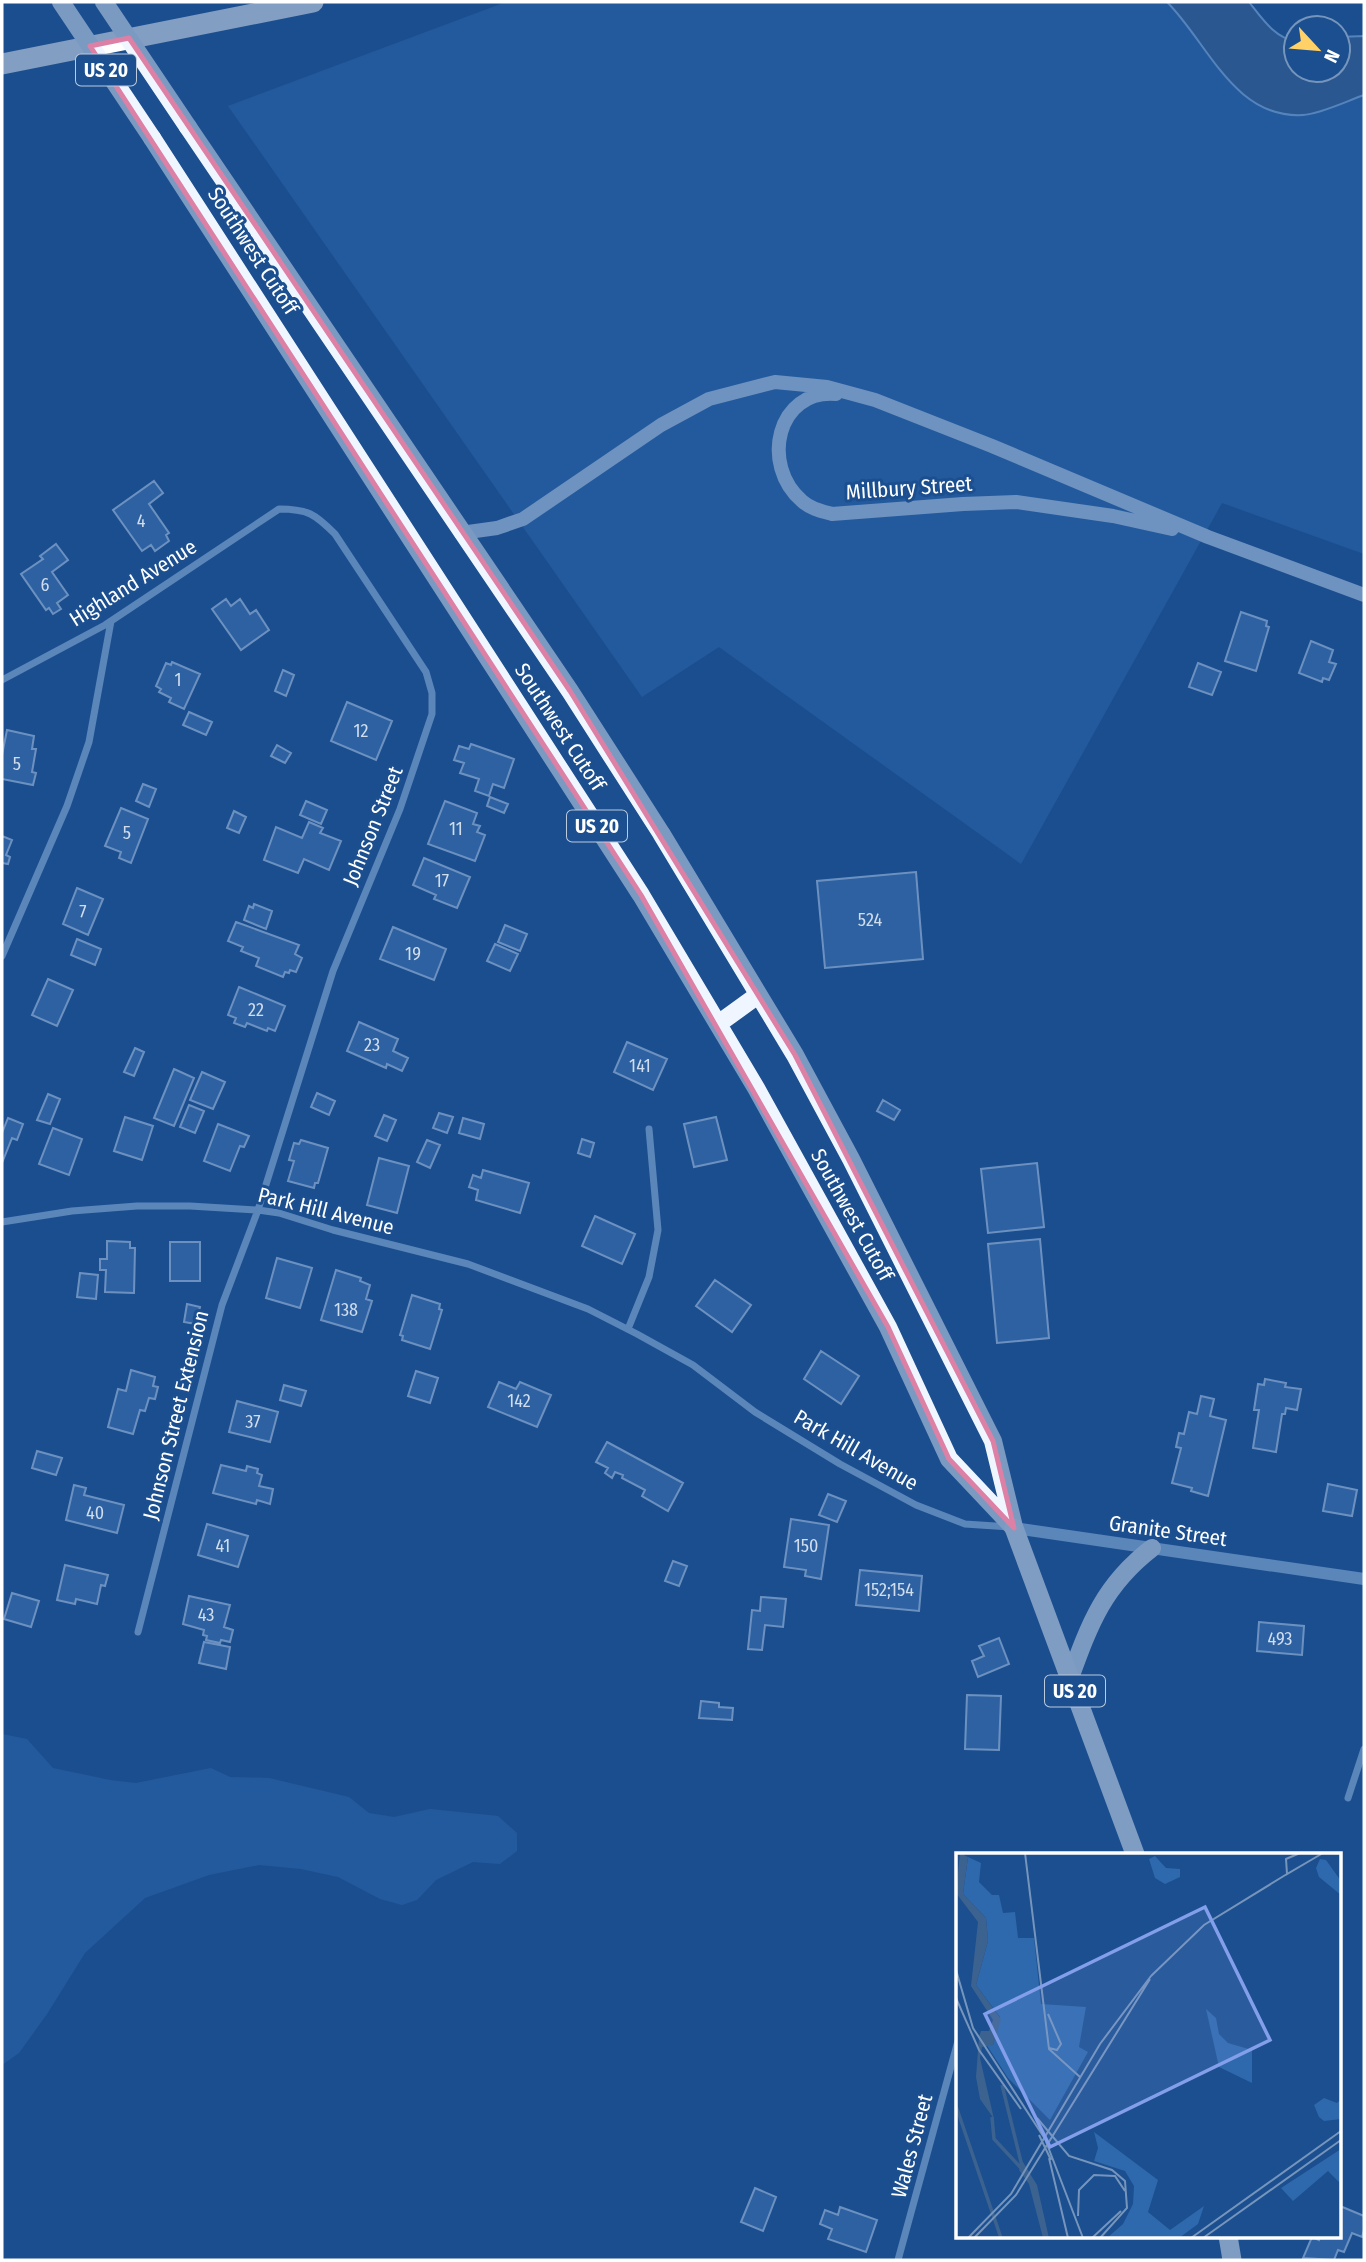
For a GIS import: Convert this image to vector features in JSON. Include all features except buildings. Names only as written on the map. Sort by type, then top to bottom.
[{"type":"highway","points":[[2,64],[313,2]]},
{"type":"highway","name":"Southwest Cutoff","points":[[1014,1528],[1135,1853]]},
{"type":"highway","points":[[1228,2238],[1232,2260]]},
{"type":"main road","name":"Southwest Cutoff","points":[[61,2],[152,138],[641,895],[756,1088],[888,1328],[949,1459],[1014,1528]]},
{"type":"main road","name":"Southwest Cutoff","points":[[104,2],[612,756],[795,1055],[993,1441],[1014,1528]]},
{"type":"main road","name":"Millbury Street","points":[[461,533],[497,528],[523,519],[661,425],[709,399],[775,382],[827,387],[875,400],[1208,537],[1364,595]]},
{"type":"main road","name":"Millbury Street","points":[[875,400],[828,393],[800,404],[789,416],[779,440],[779,465],[783,478],[792,490],[812,508],[832,514],[1016,502],[1113,516],[1208,537]]},
{"type":"main road","points":[[718,1024],[758,995]]},
{"type":"main road","points":[[1070,1678],[1088,1626],[1111,1587],[1130,1565],[1152,1548]]},
{"type":"street","name":"Highland Avenue","points":[[2,680],[111,621],[279,509]]},
{"type":"street","name":"Johnson Street","points":[[258,1210],[332,971],[400,809],[432,714],[432,693],[426,672],[335,534],[317,516],[300,509],[279,509]]},
{"type":"street","points":[[2,956],[66,806],[89,742],[111,621]]},
{"type":"street","points":[[628,1329],[649,1278],[658,1230],[649,1129]]},
{"type":"street","name":"Park Hill Avenue","points":[[2,1222],[72,1211],[137,1206],[258,1210],[279,1213],[333,1230],[468,1264],[588,1309],[628,1329],[693,1365],[755,1412],[839,1464],[916,1505],[965,1524]]},
{"type":"street","name":"Johnson Street Extension","points":[[138,1632],[222,1305],[258,1210]]},
{"type":"street","name":"Granite Street","points":[[965,1524],[1014,1528],[1364,1578]]},
{"type":"street","points":[[1348,1798],[1364,1749]]},
{"type":"street","name":"Wales Street","points":[[898,2260],[956,2048]]},
{"type":"highlighted area","points":[[129,38],[570,691],[795,1055],[993,1441],[1014,1528],[949,1459],[888,1327],[641,895],[90,46]]},
{"type":"shaded area","points":[[506,2],[1167,2],[1186,21],[1237,90],[1252,102],[1305,115],[1364,95],[1364,554],[1222,503],[1021,864],[719,647],[642,697],[228,106]]},
{"type":"shaded area","points":[[1167,2],[1249,2],[1282,36],[1282,84],[1352,84],[1352,36],[1364,36],[1364,95],[1325,110],[1303,115],[1279,113],[1258,105],[1240,92],[1224,75]]},
{"type":"shaded area","points":[[2,1734],[27,1739],[53,1768],[110,1780],[136,1783],[211,1768],[230,1777],[269,1778],[349,1797],[369,1813],[394,1817],[430,1809],[498,1816],[517,1833],[517,1851],[500,1864],[473,1862],[436,1880],[417,1900],[402,1905],[380,1899],[338,1877],[301,1869],[259,1865],[209,1875],[145,1898],[85,1953],[19,2053],[2,2065]]}]
